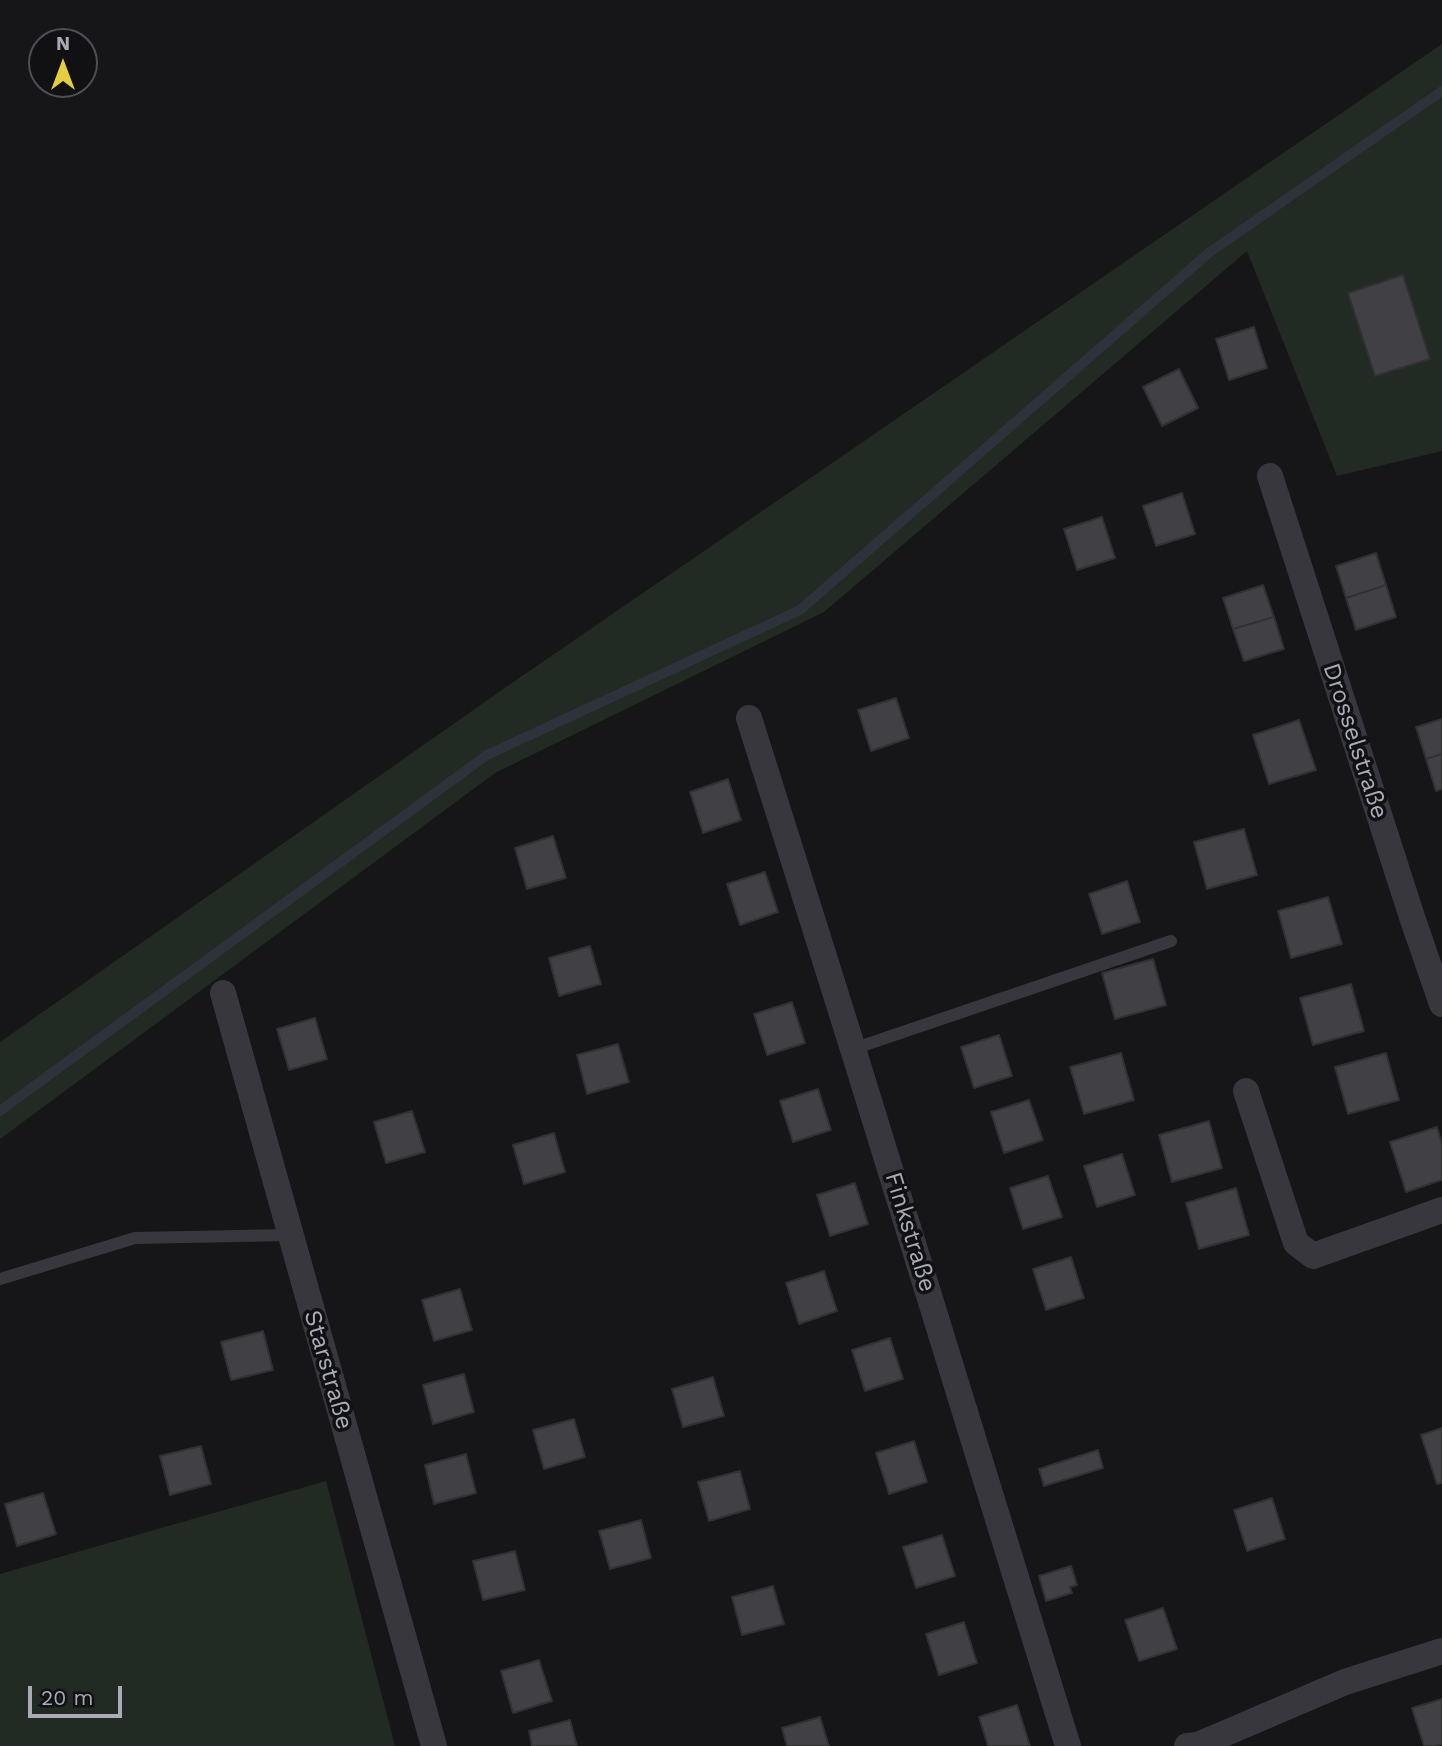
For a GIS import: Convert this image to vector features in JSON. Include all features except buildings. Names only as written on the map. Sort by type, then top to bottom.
[{"type":"street","name":"Drosselstraße","points":[[1270,477],[1442,1004]]},
{"type":"street","name":"Finkstraße","points":[[749,718],[1068,1746]]},
{"type":"street","name":"Starstraße","points":[[223,993],[434,1746]]},
{"type":"street","points":[[1247,1091],[1296,1243],[1313,1256],[1442,1210]]},
{"type":"street","points":[[1187,1746],[1198,1745],[1345,1682],[1442,1651]]},
{"type":"lane","points":[[853,1049],[1171,941]]},
{"type":"lane","points":[[0,1279],[135,1238],[290,1235]]},
{"type":"shaded area","points":[[1442,44],[1442,451],[1337,476],[1247,251],[824,612],[495,773],[0,1139],[0,1042],[509,685]]},
{"type":"shaded area","points":[[326,1481],[395,1746],[0,1746],[0,1574]]},
{"type":"waterway","points":[[0,1111],[487,755],[800,610],[1210,252],[1442,91]]}]
